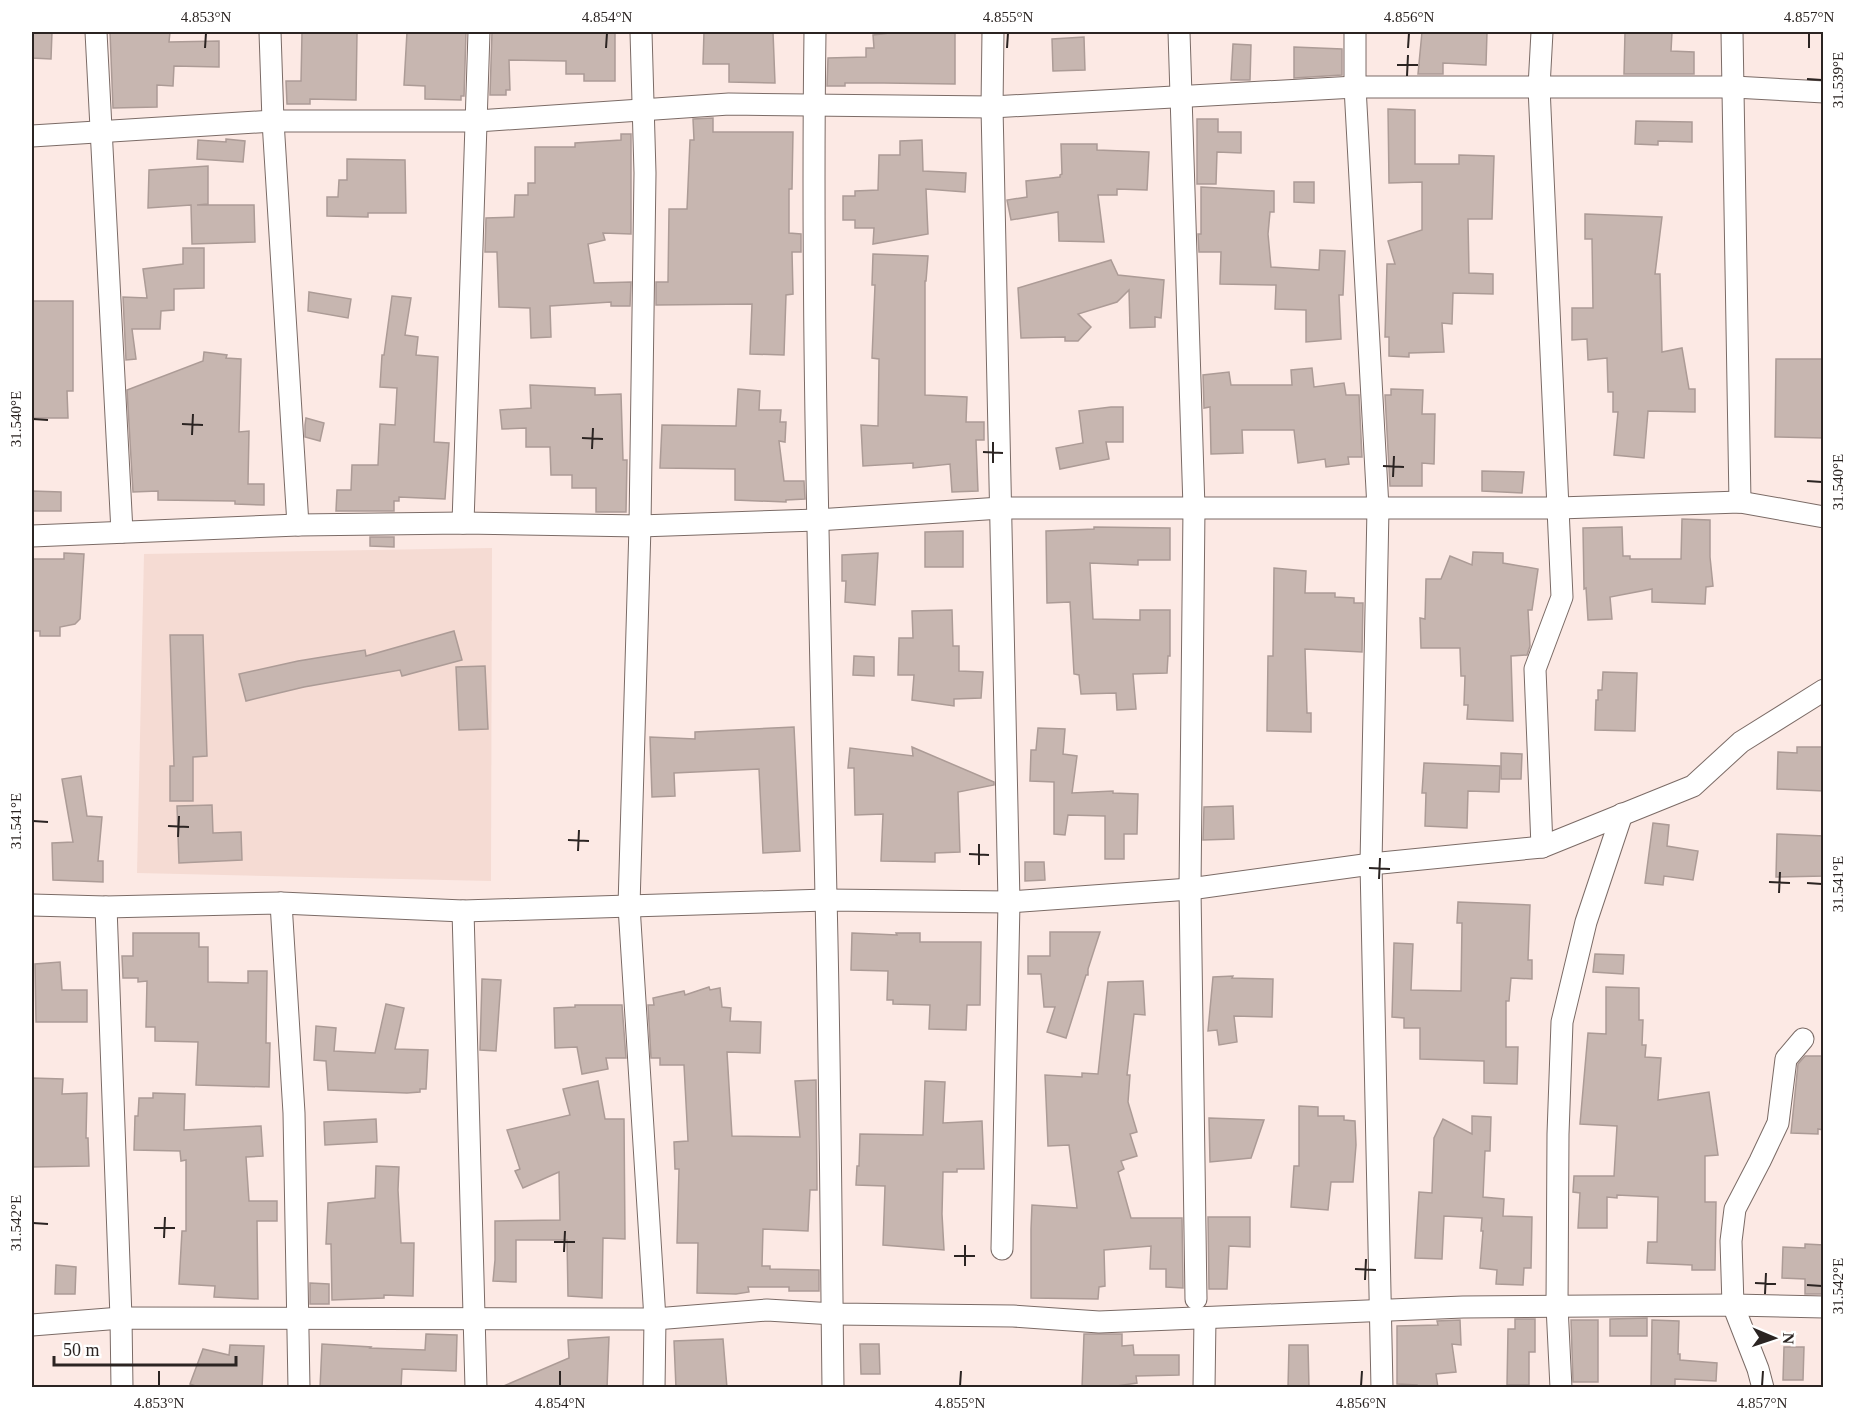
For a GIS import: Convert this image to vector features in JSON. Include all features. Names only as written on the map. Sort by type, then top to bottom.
[{"type":"street","points":[[96,32],[122,532]]},
{"type":"street","points":[[270,32],[273,121],[298,525]]},
{"type":"street","points":[[463,523],[479,32]]},
{"type":"street","points":[[641,32],[645,173],[640,526],[629,906],[655,1319],[654,1388]]},
{"type":"street","points":[[815,32],[817,520],[826,900],[833,1388]]},
{"type":"street","points":[[993,32],[992,107],[1009,902],[1002,1249]]},
{"type":"street","points":[[1179,32],[1194,508],[1190,889],[1196,1299]]},
{"type":"street","points":[[1355,32],[1355,87],[1378,508],[1371,864],[1382,1388]]},
{"type":"street","points":[[1542,32],[1539,87],[1562,597],[1535,669],[1542,847]]},
{"type":"street","points":[[1731,32],[1734,87],[1740,502]]},
{"type":"street","points":[[32,136],[273,121],[477,121],[729,104],[992,107],[1355,87],[1734,87],[1824,92]]},
{"type":"street","points":[[32,536],[298,525],[463,523],[640,526],[817,520],[1001,508],[1559,508],[1740,502],[1824,517]]},
{"type":"street","points":[[32,905],[106,907],[281,903],[463,911],[826,900],[1009,902],[1190,889],[1371,864],[1542,847],[1693,786],[1740,742],[1824,690]]},
{"type":"street","points":[[1561,1388],[1557,1305],[1558,1134],[1562,1022],[1586,922],[1622,814]]},
{"type":"street","points":[[281,903],[294,1113],[300,1388]]},
{"type":"street","points":[[106,907],[122,1388]]},
{"type":"street","points":[[463,911],[476,1388]]},
{"type":"street","points":[[1763,1388],[1733,1305],[1731,1241],[1735,1209],[1778,1123],[1786,1059],[1803,1040]]},
{"type":"street","points":[[32,1325],[121,1318],[655,1319],[767,1310],[834,1314],[1013,1316],[1099,1323],[1557,1305],[1824,1307]]},
{"type":"street","points":[[1204,1388],[1205,1318]]},
{"type":"shaded area","points":[[492,548],[491,881],[137,873],[144,554]]},
{"type":"building","points":[[32,32],[52,32],[51,59],[32,58]]},
{"type":"building","points":[[110,32],[170,32],[169,42],[219,41],[219,67],[174,66],[173,86],[157,85],[157,107],[113,108]]},
{"type":"building","points":[[407,32],[466,33],[464,96],[461,96],[461,100],[425,99],[425,86],[404,85]]},
{"type":"building","points":[[492,32],[615,32],[615,81],[584,81],[584,74],[566,74],[566,61],[509,60],[510,90],[506,90],[506,95],[490,95]]},
{"type":"building","points":[[704,32],[773,32],[775,83],[729,82],[729,64],[703,64]]},
{"type":"building","points":[[889,32],[955,32],[955,84],[845,83],[845,86],[827,86],[828,58],[866,57],[866,48],[874,48],[873,35]]},
{"type":"building","points":[[1422,32],[1487,32],[1486,65],[1443,63],[1443,74],[1418,74]]},
{"type":"building","points":[[1625,32],[1672,32],[1671,51],[1694,52],[1694,74],[1624,74]]},
{"type":"building","points":[[302,33],[357,33],[356,100],[310,99],[310,104],[287,104],[286,81],[301,81]]},
{"type":"building","points":[[1084,37],[1085,70],[1053,71],[1052,39]]},
{"type":"building","points":[[1233,44],[1251,45],[1250,80],[1231,80]]},
{"type":"building","points":[[1294,47],[1342,49],[1342,75],[1294,78]]},
{"type":"building","points":[[1388,109],[1415,110],[1415,164],[1459,164],[1459,155],[1494,156],[1492,219],[1468,219],[1469,273],[1493,274],[1493,294],[1453,293],[1452,324],[1442,323],[1444,352],[1409,353],[1409,357],[1389,356],[1389,337],[1385,337],[1387,264],[1395,264],[1388,241],[1422,230],[1422,182],[1389,183]]},
{"type":"building","points":[[713,118],[713,132],[793,132],[789,233],[801,234],[801,252],[792,252],[793,294],[786,295],[784,355],[750,354],[752,304],[656,305],[656,282],[668,282],[669,209],[687,209],[690,140],[694,140],[693,119]]},
{"type":"building","points":[[1197,119],[1218,119],[1218,132],[1241,132],[1241,153],[1217,152],[1216,184],[1197,184]]},
{"type":"building","points":[[1636,121],[1692,122],[1692,142],[1658,141],[1658,145],[1635,144]]},
{"type":"building","points":[[621,134],[631,134],[631,234],[603,233],[605,240],[588,244],[594,283],[631,282],[630,306],[611,306],[611,302],[550,306],[551,337],[531,338],[530,308],[499,307],[497,252],[485,252],[486,218],[514,217],[515,195],[528,195],[528,183],[535,183],[535,147],[575,147],[575,143],[621,140]]},
{"type":"building","points":[[226,139],[245,141],[243,162],[197,159],[198,140],[226,142]]},
{"type":"building","points":[[922,140],[923,171],[966,173],[965,192],[926,189],[928,234],[873,244],[874,228],[855,228],[855,220],[843,220],[843,196],[855,196],[855,191],[878,190],[879,155],[900,155],[900,141]]},
{"type":"building","points":[[1061,144],[1097,144],[1097,150],[1149,152],[1147,190],[1117,189],[1117,195],[1098,195],[1104,242],[1059,241],[1058,212],[1011,220],[1007,200],[1027,197],[1026,181],[1060,177],[1062,174]]},
{"type":"building","points":[[347,159],[405,160],[406,213],[368,213],[368,217],[327,216],[327,197],[338,197],[339,180],[347,180]]},
{"type":"building","points":[[208,166],[208,204],[197,205],[254,205],[255,242],[192,244],[191,205],[148,208],[149,170]]},
{"type":"building","points":[[1294,182],[1314,182],[1314,203],[1294,202]]},
{"type":"building","points":[[1201,187],[1274,191],[1274,212],[1270,212],[1268,234],[1271,267],[1319,270],[1320,250],[1345,251],[1343,295],[1339,295],[1341,339],[1306,342],[1306,310],[1275,309],[1276,285],[1220,284],[1221,252],[1199,252]]},
{"type":"building","points":[[1585,214],[1662,217],[1655,274],[1660,274],[1662,352],[1682,348],[1689,389],[1695,389],[1695,412],[1648,411],[1644,458],[1614,455],[1618,412],[1613,412],[1613,392],[1608,392],[1607,358],[1588,360],[1587,339],[1572,340],[1572,308],[1593,308],[1592,239],[1585,239]]},
{"type":"building","points":[[183,248],[204,248],[204,288],[174,289],[174,310],[161,311],[160,329],[132,329],[136,359],[126,360],[123,297],[147,298],[143,269],[183,264]]},
{"type":"building","points":[[873,254],[928,256],[925,281],[925,395],[967,397],[966,422],[984,422],[984,440],[976,440],[978,491],[952,492],[950,464],[913,468],[913,463],[863,466],[861,425],[878,426],[879,359],[872,358],[875,285],[872,285]]},
{"type":"building","points":[[1111,260],[1118,275],[1164,280],[1161,318],[1155,317],[1155,327],[1130,328],[1129,290],[1117,302],[1078,314],[1091,327],[1078,341],[1065,341],[1065,337],[1021,338],[1018,288]]},
{"type":"building","points":[[309,292],[351,299],[348,318],[308,311]]},
{"type":"building","points":[[392,296],[411,298],[405,335],[418,337],[416,355],[438,357],[434,442],[449,443],[445,499],[399,497],[399,501],[394,501],[394,511],[336,511],[337,490],[351,490],[352,465],[378,465],[380,424],[395,425],[397,388],[380,387],[382,355],[384,355]]},
{"type":"building","points":[[32,301],[73,301],[73,391],[67,391],[68,418],[32,418]]},
{"type":"building","points":[[204,352],[227,355],[226,358],[241,359],[239,432],[249,431],[248,484],[264,484],[264,505],[235,504],[235,501],[158,500],[158,491],[133,492],[127,390],[203,361]]},
{"type":"building","points":[[1776,359],[1824,359],[1824,438],[1775,437]]},
{"type":"building","points":[[1312,368],[1314,387],[1344,383],[1346,395],[1359,395],[1362,457],[1348,457],[1349,464],[1326,467],[1325,459],[1298,463],[1294,430],[1242,430],[1243,453],[1211,454],[1210,407],[1204,408],[1203,375],[1229,372],[1231,385],[1292,385],[1291,370]]},
{"type":"building","points":[[530,385],[595,388],[595,395],[621,394],[623,460],[627,460],[626,512],[596,512],[596,488],[572,488],[572,475],[551,475],[550,447],[526,447],[526,428],[502,429],[500,410],[531,408]]},
{"type":"building","points":[[738,389],[760,391],[759,410],[781,410],[780,422],[786,422],[785,442],[779,441],[784,481],[804,481],[805,499],[786,500],[786,502],[735,500],[735,469],[660,468],[662,425],[736,426]]},
{"type":"building","points":[[1391,389],[1423,390],[1422,414],[1435,414],[1434,464],[1422,463],[1422,486],[1390,486],[1385,395],[1391,395]]},
{"type":"building","points":[[1123,407],[1123,442],[1106,442],[1109,459],[1060,469],[1056,448],[1083,443],[1079,411]]},
{"type":"building","points":[[306,418],[324,423],[320,441],[305,437]]},
{"type":"building","points":[[1482,471],[1524,472],[1522,493],[1482,491]]},
{"type":"building","points":[[32,491],[61,492],[61,511],[32,511]]},
{"type":"building","points":[[1682,519],[1710,520],[1713,586],[1706,587],[1705,604],[1652,602],[1652,589],[1610,597],[1612,619],[1588,620],[1586,588],[1584,589],[1583,528],[1622,527],[1623,556],[1630,556],[1630,559],[1681,559]]},
{"type":"building","points":[[1094,527],[1170,528],[1170,560],[1138,560],[1138,565],[1090,563],[1093,619],[1140,620],[1140,610],[1170,610],[1170,656],[1168,656],[1167,673],[1133,674],[1136,709],[1117,710],[1116,693],[1081,694],[1079,675],[1074,674],[1070,602],[1047,603],[1046,531],[1094,529]]},
{"type":"building","points":[[963,531],[963,567],[925,567],[925,532]]},
{"type":"building","points":[[370,537],[394,537],[394,547],[370,546]]},
{"type":"building","points":[[1473,552],[1503,553],[1503,563],[1538,569],[1532,610],[1528,610],[1530,646],[1527,655],[1511,656],[1513,721],[1467,719],[1468,705],[1464,705],[1465,676],[1461,676],[1460,648],[1421,648],[1420,618],[1425,619],[1426,579],[1441,579],[1450,556],[1472,565]]},
{"type":"building","points":[[64,553],[84,554],[80,619],[75,624],[60,627],[60,636],[40,636],[40,631],[32,631],[32,559],[64,559]]},
{"type":"building","points":[[878,553],[875,605],[845,602],[846,581],[842,581],[842,555]]},
{"type":"building","points":[[1274,568],[1306,571],[1305,593],[1335,593],[1335,597],[1354,598],[1354,603],[1363,603],[1362,652],[1305,649],[1307,713],[1311,713],[1311,732],[1267,731],[1268,656],[1273,656]]},
{"type":"building","points":[[952,610],[953,646],[959,646],[959,671],[983,672],[981,698],[954,699],[954,706],[912,700],[914,675],[898,675],[899,638],[913,638],[912,611]]},
{"type":"building","points":[[454,631],[462,660],[402,676],[400,670],[304,687],[246,701],[239,674],[365,650],[366,656]]},
{"type":"building","points":[[170,635],[203,635],[207,756],[193,757],[193,801],[170,801],[170,766],[174,766]]},
{"type":"building","points":[[854,656],[874,657],[874,676],[853,675]]},
{"type":"building","points":[[485,666],[488,729],[459,730],[456,667]]},
{"type":"building","points":[[1603,672],[1637,673],[1635,731],[1595,730],[1596,700],[1598,700],[1598,690],[1602,690]]},
{"type":"building","points":[[794,727],[800,851],[763,853],[759,769],[674,773],[675,796],[652,797],[650,737],[695,739],[695,732]]},
{"type":"building","points":[[1038,728],[1065,729],[1063,754],[1077,756],[1072,793],[1113,791],[1113,793],[1138,794],[1137,834],[1124,834],[1124,859],[1105,859],[1105,816],[1068,815],[1065,835],[1054,834],[1054,782],[1030,781],[1031,750],[1036,750]]},
{"type":"building","points":[[912,747],[994,782],[994,785],[958,792],[960,852],[935,853],[935,862],[881,861],[883,814],[855,815],[854,768],[848,768],[850,748],[913,756]]},
{"type":"building","points":[[1797,747],[1824,747],[1824,791],[1777,789],[1778,752],[1797,753]]},
{"type":"building","points":[[1501,753],[1522,754],[1521,779],[1501,779]]},
{"type":"building","points":[[1424,763],[1500,766],[1499,792],[1468,791],[1467,828],[1425,826],[1426,793],[1422,793]]},
{"type":"building","points":[[81,776],[87,816],[102,817],[98,861],[103,861],[103,882],[53,880],[52,843],[73,842],[62,779]]},
{"type":"building","points":[[212,805],[213,833],[241,832],[242,860],[179,863],[177,806]]},
{"type":"building","points":[[1233,806],[1234,839],[1203,840],[1204,807]]},
{"type":"building","points":[[1653,823],[1669,825],[1667,846],[1698,851],[1693,880],[1664,876],[1663,885],[1645,883]]},
{"type":"building","points":[[1777,834],[1824,836],[1824,876],[1776,877]]},
{"type":"building","points":[[1025,862],[1044,862],[1045,880],[1025,881]]},
{"type":"building","points":[[1458,902],[1530,905],[1528,960],[1532,960],[1532,979],[1511,978],[1509,1001],[1506,1001],[1506,1047],[1518,1047],[1517,1084],[1484,1083],[1484,1061],[1420,1059],[1420,1028],[1404,1028],[1404,1018],[1392,1017],[1394,943],[1413,944],[1411,990],[1461,991],[1462,923],[1457,923]]},
{"type":"building","points":[[1050,932],[1100,932],[1066,1038],[1047,1032],[1055,1007],[1044,1007],[1041,974],[1028,974],[1028,956],[1050,956]]},
{"type":"building","points":[[133,933],[199,933],[199,947],[208,947],[208,982],[248,983],[248,971],[267,971],[266,1043],[270,1043],[269,1087],[196,1085],[198,1042],[155,1041],[155,1027],[146,1027],[147,981],[138,982],[138,978],[123,978],[122,956],[133,956]]},
{"type":"building","points":[[852,933],[897,935],[896,933],[920,933],[920,942],[981,942],[980,1005],[967,1005],[966,1030],[929,1029],[930,1005],[893,1004],[893,1000],[887,1000],[888,971],[851,970]]},
{"type":"building","points":[[1595,954],[1624,955],[1623,974],[1593,972]]},
{"type":"building","points":[[60,962],[62,990],[87,990],[87,1022],[36,1022],[35,964]]},
{"type":"building","points":[[1233,976],[1232,978],[1273,979],[1272,1017],[1234,1016],[1237,1042],[1219,1045],[1217,1030],[1208,1031],[1213,977]]},
{"type":"building","points":[[482,979],[501,980],[496,1051],[480,1050]]},
{"type":"building","points":[[1143,981],[1145,1015],[1134,1014],[1127,1075],[1130,1075],[1128,1102],[1137,1132],[1130,1134],[1137,1156],[1121,1161],[1124,1169],[1118,1172],[1131,1218],[1182,1218],[1183,1288],[1166,1287],[1166,1269],[1150,1269],[1151,1246],[1104,1250],[1105,1286],[1099,1287],[1098,1299],[1031,1298],[1032,1205],[1077,1208],[1069,1145],[1048,1146],[1045,1075],[1082,1077],[1082,1073],[1098,1074],[1108,982]]},
{"type":"building","points":[[709,987],[710,990],[720,988],[722,1007],[731,1008],[730,1021],[761,1022],[760,1053],[727,1052],[732,1136],[800,1137],[795,1081],[816,1080],[817,1190],[810,1190],[808,1231],[763,1229],[762,1266],[770,1266],[770,1269],[819,1270],[819,1291],[789,1291],[789,1287],[748,1287],[749,1292],[736,1294],[697,1293],[698,1243],[677,1243],[679,1169],[675,1169],[674,1142],[688,1141],[684,1065],[660,1065],[660,1058],[651,1058],[648,1005],[654,1005],[653,998],[684,991],[685,995]]},
{"type":"building","points":[[1606,987],[1639,988],[1639,1020],[1643,1020],[1642,1045],[1646,1045],[1645,1057],[1661,1058],[1658,1100],[1709,1092],[1718,1155],[1705,1156],[1705,1202],[1716,1202],[1715,1270],[1692,1270],[1692,1265],[1647,1263],[1648,1242],[1657,1242],[1658,1197],[1617,1195],[1617,1198],[1607,1197],[1607,1228],[1578,1228],[1580,1193],[1573,1192],[1574,1176],[1614,1176],[1617,1126],[1580,1124],[1588,1033],[1606,1034]]},
{"type":"building","points":[[386,1004],[404,1008],[395,1049],[428,1050],[426,1089],[407,1093],[328,1090],[326,1061],[314,1060],[316,1026],[336,1028],[334,1051],[375,1053]]},
{"type":"building","points":[[575,1005],[622,1005],[626,1058],[606,1058],[608,1069],[582,1074],[577,1047],[555,1048],[554,1008],[575,1007]]},
{"type":"building","points":[[1805,1056],[1824,1056],[1824,1130],[1818,1129],[1818,1134],[1791,1133],[1798,1064]]},
{"type":"building","points":[[32,1078],[63,1079],[62,1094],[87,1093],[86,1138],[88,1138],[89,1166],[32,1167]]},
{"type":"building","points":[[598,1081],[605,1119],[624,1119],[625,1239],[603,1238],[602,1298],[568,1296],[567,1240],[516,1240],[516,1282],[493,1281],[495,1221],[560,1220],[559,1172],[523,1188],[515,1171],[520,1169],[507,1130],[570,1115],[563,1089]]},
{"type":"building","points":[[925,1081],[945,1082],[943,1123],[982,1121],[984,1169],[957,1169],[957,1172],[943,1172],[944,1250],[883,1245],[885,1186],[856,1185],[860,1134],[923,1135]]},
{"type":"building","points":[[153,1093],[185,1094],[184,1130],[261,1126],[263,1156],[246,1157],[249,1201],[277,1201],[277,1221],[257,1221],[258,1299],[214,1297],[215,1286],[179,1284],[182,1231],[186,1231],[186,1160],[181,1161],[180,1151],[134,1150],[135,1116],[138,1116],[139,1098],[153,1098]]},
{"type":"building","points":[[1299,1106],[1318,1107],[1318,1116],[1344,1116],[1344,1120],[1355,1121],[1353,1182],[1331,1182],[1328,1210],[1291,1207],[1294,1166],[1299,1166]]},
{"type":"building","points":[[1472,1116],[1491,1117],[1490,1151],[1485,1151],[1483,1197],[1504,1199],[1503,1216],[1532,1217],[1531,1268],[1524,1268],[1523,1285],[1496,1284],[1497,1270],[1480,1268],[1482,1218],[1444,1216],[1442,1259],[1415,1258],[1419,1192],[1432,1193],[1434,1138],[1443,1119],[1472,1134]]},
{"type":"building","points":[[1209,1118],[1264,1120],[1251,1158],[1210,1162]]},
{"type":"building","points":[[376,1119],[377,1142],[325,1145],[324,1122]]},
{"type":"building","points":[[376,1166],[399,1167],[401,1243],[414,1243],[413,1296],[384,1295],[384,1298],[332,1300],[331,1244],[326,1244],[328,1203],[375,1198]]},
{"type":"building","points":[[1208,1217],[1250,1217],[1250,1247],[1229,1246],[1227,1289],[1209,1289]]},
{"type":"building","points":[[1805,1244],[1824,1245],[1824,1294],[1805,1294],[1805,1279],[1782,1278],[1783,1247],[1805,1248]]},
{"type":"building","points":[[56,1265],[76,1267],[75,1294],[55,1294]]},
{"type":"building","points":[[310,1283],[329,1284],[329,1304],[310,1304]]},
{"type":"building","points":[[1647,1318],[1647,1336],[1610,1336],[1610,1319]]},
{"type":"building","points":[[1515,1319],[1535,1319],[1535,1352],[1529,1352],[1529,1385],[1507,1385],[1508,1329],[1515,1329]]},
{"type":"building","points":[[1460,1320],[1461,1345],[1452,1344],[1456,1372],[1436,1374],[1438,1388],[1417,1388],[1417,1385],[1397,1384],[1397,1326],[1438,1325],[1437,1321]]},
{"type":"building","points":[[1571,1320],[1598,1320],[1598,1382],[1573,1382]]},
{"type":"building","points":[[1652,1320],[1679,1321],[1678,1354],[1680,1354],[1680,1360],[1717,1363],[1716,1381],[1675,1379],[1675,1388],[1651,1388]]},
{"type":"building","points":[[426,1334],[457,1335],[456,1371],[402,1369],[401,1388],[320,1388],[322,1344],[425,1350]]},
{"type":"building","points":[[1084,1334],[1122,1334],[1122,1346],[1133,1345],[1134,1355],[1179,1355],[1179,1375],[1136,1376],[1137,1383],[1103,1388],[1082,1388]]},
{"type":"building","points":[[609,1337],[607,1388],[499,1388],[569,1358],[568,1340]]},
{"type":"building","points":[[723,1339],[727,1388],[676,1388],[674,1341]]},
{"type":"building","points":[[860,1344],[879,1344],[880,1374],[861,1374]]},
{"type":"building","points":[[230,1345],[264,1346],[262,1388],[201,1388],[190,1384],[203,1349],[229,1355]]},
{"type":"building","points":[[1289,1345],[1308,1345],[1309,1388],[1288,1388]]},
{"type":"building","points":[[1784,1347],[1804,1347],[1803,1380],[1783,1380]]}]
